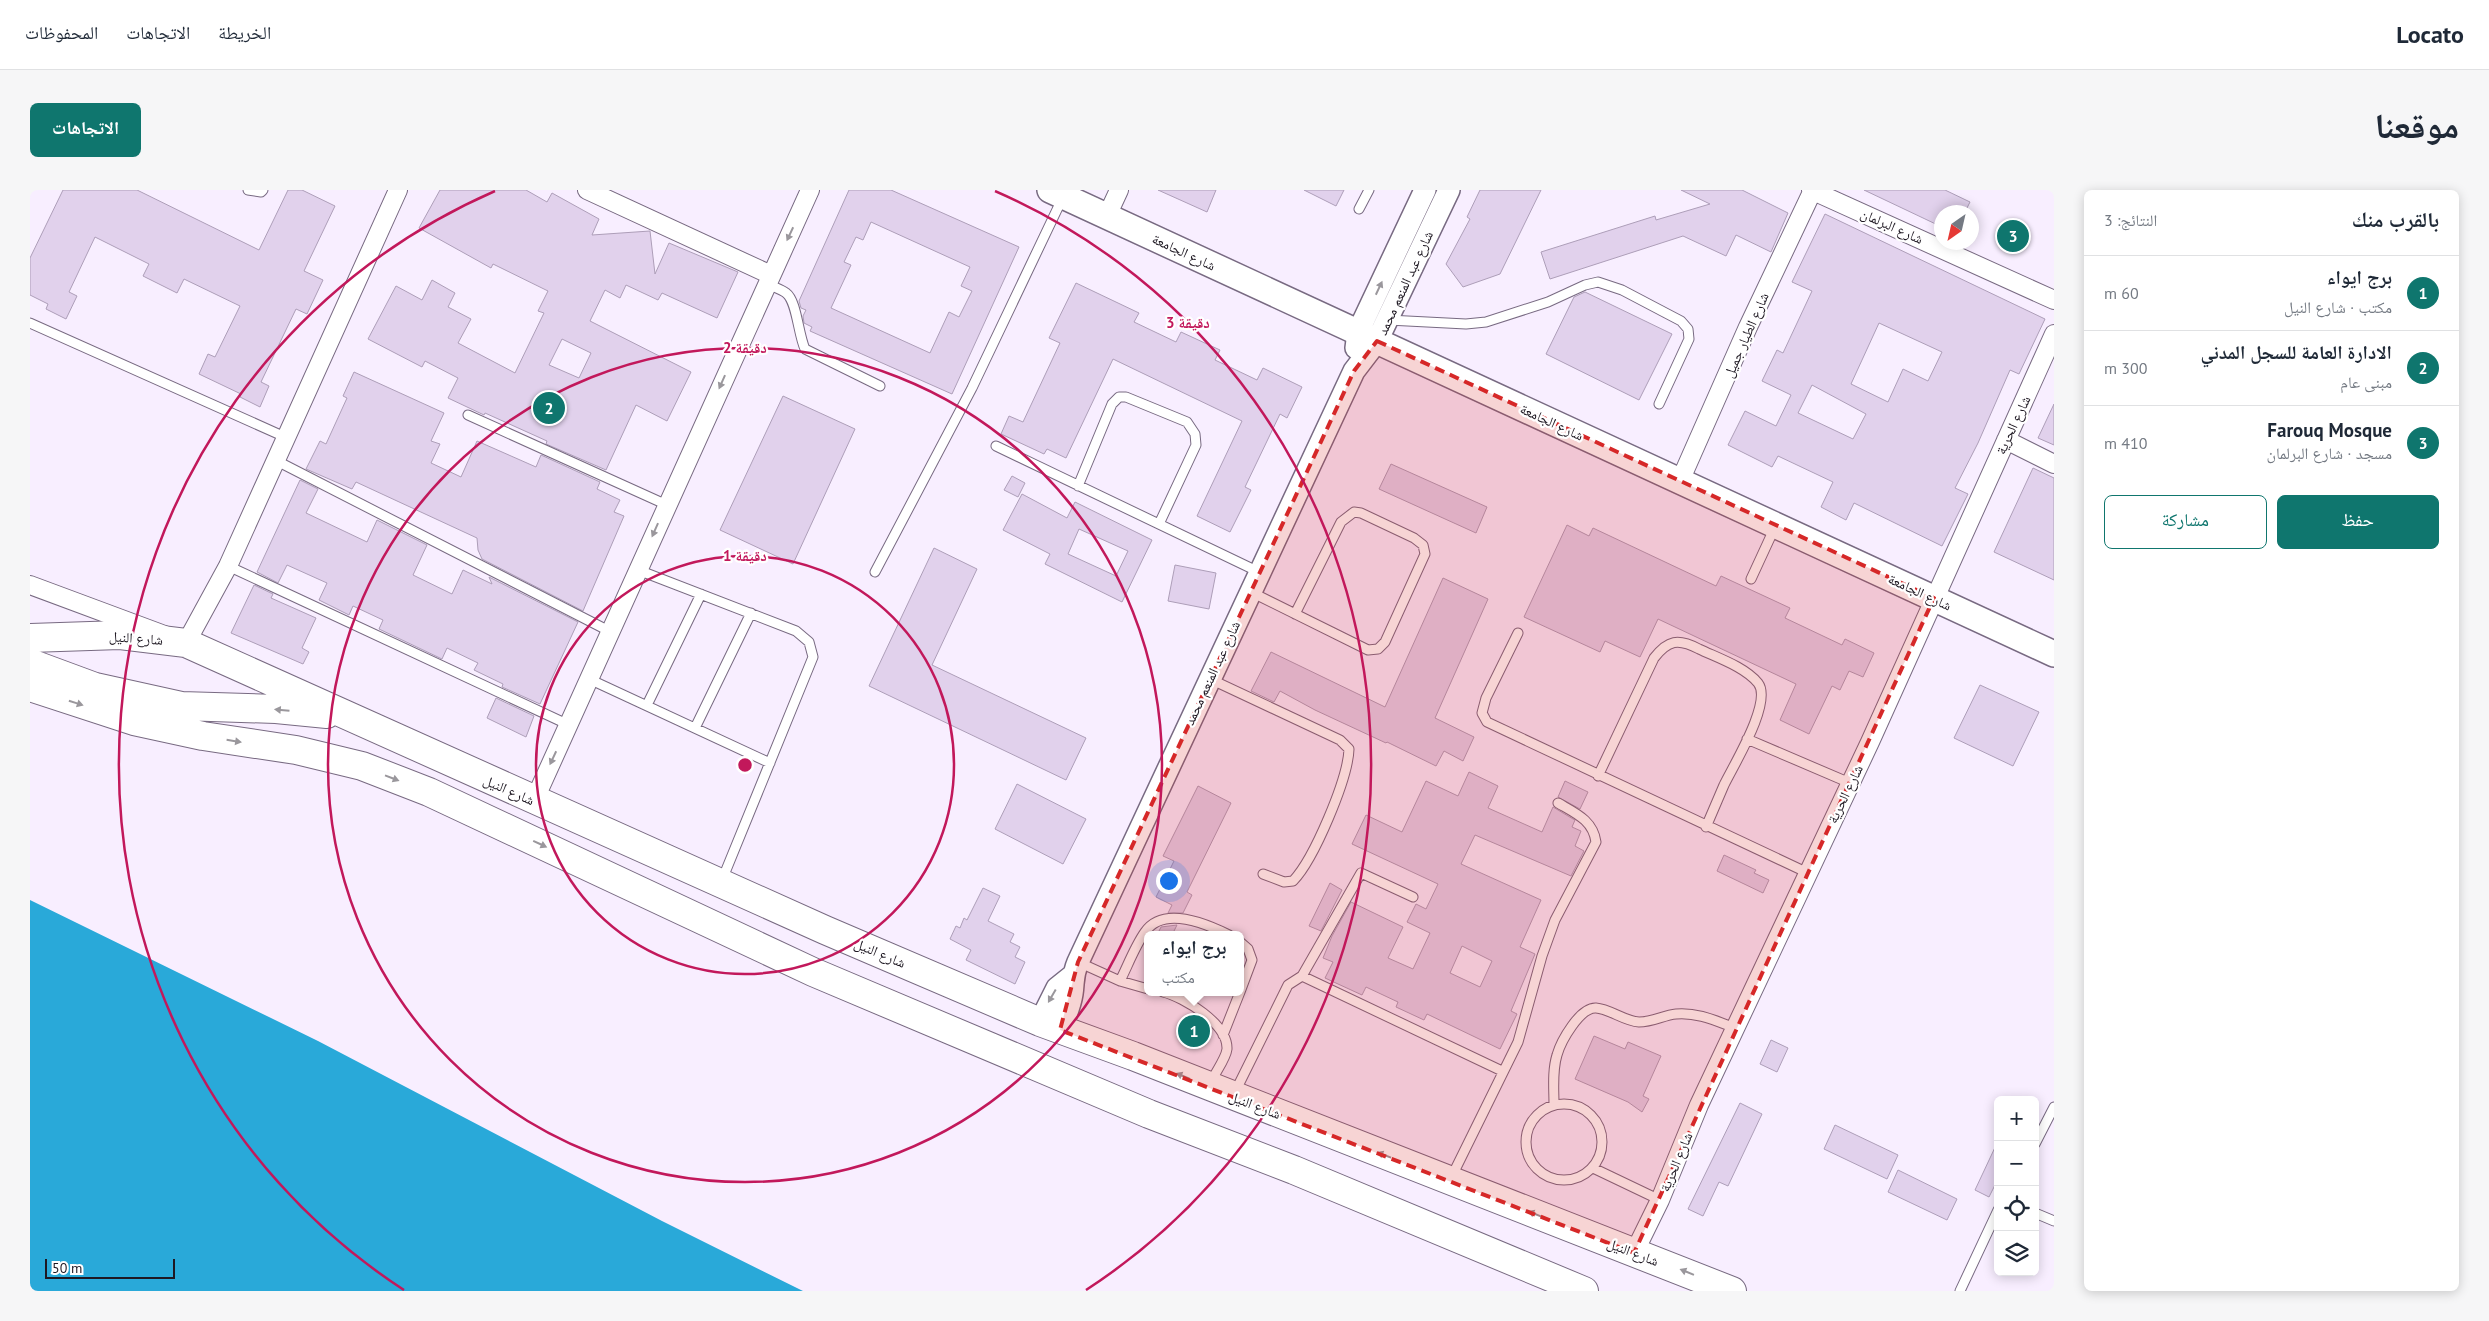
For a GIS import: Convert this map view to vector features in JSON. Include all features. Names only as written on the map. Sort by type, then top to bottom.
[{"type":"main road","name":"شارع الجامعة","points":[[1056,193],[1374,331],[1680,481],[2054,654]]},
{"type":"main road","name":"شارع النيل","points":[[30,638],[120,635],[186,643],[534,801],[721,882],[825,930],[1050,1026],[1732,1291]]},
{"type":"main road","points":[[30,663],[95,687],[181,706],[276,709],[348,716]]},
{"type":"main road","points":[[30,687],[134,721],[203,736],[296,750],[362,766],[429,792],[796,964],[1149,1114],[1303,1174],[1584,1291]]},
{"type":"main road","points":[[796,964],[789,953],[791,944],[796,936],[806,931],[825,930]]},
{"type":"street","points":[[30,585],[186,643],[228,566],[398,190]]},
{"type":"street","points":[[587,190],[770,279]]},
{"type":"street","points":[[534,801],[810,190]]},
{"type":"street","points":[[1106,216],[1119,190]]},
{"type":"street","name":"شارع عبد المنعم محمد","points":[[1374,331],[1425,190]]},
{"type":"street","name":"شارع عبد المنعم محمد","points":[[1050,1026],[1072,992],[1075,969],[1354,371],[1448,190]]},
{"type":"street","name":"شارع البرلمان","points":[[1812,190],[2054,300]]},
{"type":"street","name":"شارع الطيار جميل","points":[[1680,481],[1748,327],[1812,190]]},
{"type":"street","name":"شارع الحرية","points":[[1634,1253],[1660,1200],[1699,1105],[1850,783],[2054,334]]},
{"type":"street","points":[[2006,440],[2054,464]]},
{"type":"lane","points":[[248,190],[261,192],[263,190]]},
{"type":"lane","points":[[1359,209],[1369,190]]},
{"type":"lane","points":[[875,572],[972,388],[1056,193]]},
{"type":"lane","points":[[770,279],[787,293],[792,300],[800,338],[805,348],[880,386]]},
{"type":"lane","points":[[1374,331],[1486,322],[1548,302],[1585,285],[1598,282],[1622,290],[1682,321],[1688,329],[1688,339],[1659,404]]},
{"type":"lane","points":[[30,323],[285,437]]},
{"type":"lane","points":[[1078,486],[1112,404],[1119,397],[1126,397],[1187,422],[1195,434],[1196,446],[1158,524]]},
{"type":"lane","points":[[468,415],[667,505]]},
{"type":"lane","points":[[996,446],[1259,572]]},
{"type":"lane","points":[[275,460],[611,632]]},
{"type":"lane","points":[[1250,592],[1368,650],[1378,649],[1385,642],[1425,554],[1423,545],[1414,538],[1379,521],[1362,513],[1354,512],[1341,522],[1295,614]]},
{"type":"lane","points":[[1750,579],[1776,525]]},
{"type":"lane","points":[[228,566],[569,725]]},
{"type":"lane","points":[[638,570],[796,631],[809,642],[814,657],[721,882]]},
{"type":"lane","points":[[647,706],[701,594]]},
{"type":"lane","points":[[695,728],[751,613]]},
{"type":"lane","points":[[1518,633],[1486,698],[1482,713],[1487,722],[1706,827],[1808,873]]},
{"type":"lane","points":[[1598,776],[1654,658],[1663,646],[1676,642],[1689,644],[1740,669],[1760,685],[1759,712],[1706,827]]},
{"type":"lane","points":[[589,679],[770,763]]},
{"type":"lane","points":[[1209,679],[1340,740],[1349,749],[1348,761],[1332,806],[1314,850],[1302,871],[1293,881],[1284,882],[1263,874]]},
{"type":"lane","points":[[1747,739],[1850,783]]},
{"type":"lane","points":[[1449,1181],[1518,1042],[1542,956],[1555,920],[1596,842],[1594,831],[1588,822],[1558,802]]},
{"type":"lane","points":[[1221,1091],[1288,985],[1302,976],[1361,873],[1413,896]]},
{"type":"lane","points":[[1145,931],[1161,921],[1177,918],[1197,922],[1219,931]]},
{"type":"lane","points":[[1120,981],[1144,934]]},
{"type":"lane","points":[[1244,946],[1248,949],[1252,960],[1244,981]]},
{"type":"lane","points":[[1075,969],[1144,988]]},
{"type":"lane","points":[[1302,976],[1502,1071]]},
{"type":"lane","points":[[1170,996],[1196,1008],[1214,1022],[1224,1035],[1227,1050],[1221,1091]]},
{"type":"lane","points":[[1224,1035],[1239,996]]},
{"type":"lane","points":[[1554,1105],[1557,1055],[1579,1014],[1586,1009],[1596,1008],[1639,1022],[1654,1021],[1675,1014],[1695,1014],[1735,1028]]},
{"type":"lane","points":[[1571,1104],[1586,1111],[1597,1122],[1602,1138],[1601,1154],[1593,1168],[1580,1177],[1564,1180],[1549,1177],[1536,1168],[1528,1154],[1526,1139],[1530,1124],[1540,1112],[1554,1105],[1571,1104]]},
{"type":"lane","points":[[2037,1141],[2054,1107]]},
{"type":"lane","points":[[1593,1168],[1660,1200]]},
{"type":"lane","points":[[2039,1215],[2054,1222]]},
{"type":"lane","points":[[1960,1291],[1994,1219]]},
{"type":"highlighted area","points":[[1377,341],[1934,598],[1634,1253],[1060,1030],[1078,962],[1354,371]]},
{"type":"water","points":[[30,900],[318,1041],[662,1221],[803,1291],[30,1291]]},
{"type":"building","points":[[63,190],[137,190],[259,250],[288,190],[302,190],[335,206],[304,271],[323,280],[307,314],[296,309],[261,382],[269,386],[260,407],[240,397],[241,394],[199,374],[208,354],[215,357],[240,306],[184,279],[177,293],[143,276],[149,264],[95,237],[69,292],[77,296],[66,319],[46,309],[48,304],[30,295],[30,258]]},
{"type":"building","points":[[440,190],[526,190],[547,202],[552,193],[599,219],[592,235],[650,231],[655,274],[669,243],[738,272],[717,318],[662,293],[658,300],[626,285],[620,298],[605,290],[590,321],[691,372],[667,421],[636,405],[606,470],[546,444],[547,441],[448,398],[458,378],[425,361],[422,367],[368,339],[396,286],[422,300],[432,280],[455,293],[448,307],[471,319],[458,343],[515,373],[544,313],[538,311],[548,291],[493,264],[491,268],[419,228]],"holes":[[[562,339],[591,353],[579,378],[549,365]]]},
{"type":"building","points":[[849,190],[891,190],[1019,247],[952,394],[810,331],[812,327],[804,323],[803,316],[806,310],[801,308],[799,301]],"holes":[[[871,222],[970,267],[961,286],[972,291],[959,317],[949,312],[930,353],[831,308],[851,265],[844,262],[856,237],[863,240]]]},
{"type":"building","points":[[1158,190],[1216,190],[1207,212]]},
{"type":"building","points":[[1304,190],[1344,190],[1336,206]]},
{"type":"building","points":[[1480,190],[1541,190],[1500,274],[1463,287],[1446,264],[1470,219],[1467,217]]},
{"type":"building","points":[[1681,190],[1742,190],[1788,213],[1771,252],[1736,235],[1726,256],[1683,236],[1550,279],[1541,252],[1655,216],[1656,220],[1710,204]]},
{"type":"building","points":[[1864,190],[1945,190],[1970,202],[1968,205],[1934,205],[1934,223]]},
{"type":"building","points":[[1825,214],[2045,319],[2019,374],[2010,370],[1978,443],[1955,488],[1968,494],[1942,546],[1854,503],[1846,520],[1821,507],[1833,482],[1778,456],[1772,467],[1728,445],[1745,411],[1776,426],[1791,395],[1762,381],[1777,350],[1783,353],[1812,291],[1792,282]],"holes":[[[1879,323],[1942,352],[1928,381],[1903,369],[1888,402],[1851,384]],[[1812,385],[1866,414],[1853,439],[1798,413]]]},
{"type":"building","points":[[1076,283],[1139,313],[1134,322],[1176,342],[1181,332],[1220,350],[1215,360],[1257,380],[1263,368],[1302,387],[1287,418],[1280,414],[1245,487],[1251,490],[1230,532],[1197,516],[1242,421],[1113,359],[1066,458],[1047,449],[1044,454],[1001,434],[1009,416],[1023,422],[1060,343],[1049,338]]},
{"type":"building","points":[[1585,292],[1672,334],[1639,400],[1546,354],[1574,297]]},
{"type":"building","points":[[354,372],[444,413],[431,441],[440,444],[431,463],[461,477],[477,441],[536,467],[541,455],[600,482],[597,489],[620,500],[614,512],[624,516],[583,611],[482,559],[478,550],[477,538],[356,482],[352,489],[306,469],[320,441],[326,444],[347,398],[343,396]]},
{"type":"building","points":[[783,396],[855,429],[793,564],[720,530]]},
{"type":"building","points":[[2054,404],[2054,445],[2038,438]]},
{"type":"building","points":[[1391,464],[1487,507],[1476,533],[1379,489]]},
{"type":"building","points":[[2033,468],[2054,478],[2054,580],[1994,552]]},
{"type":"building","points":[[1012,476],[1025,483],[1018,497],[1004,490]]},
{"type":"building","points":[[300,480],[318,489],[306,513],[367,542],[377,520],[427,545],[413,575],[452,594],[463,570],[492,584],[489,577],[578,622],[540,704],[502,687],[503,684],[474,670],[478,663],[447,648],[442,659],[379,629],[383,620],[353,606],[349,615],[319,600],[327,583],[287,565],[278,583],[257,572]]},
{"type":"building","points":[[1022,494],[1067,518],[1075,502],[1152,540],[1122,602],[1045,564],[1050,554],[1003,530]],"holes":[[[1079,529],[1128,551],[1116,576],[1068,554]]]},
{"type":"building","points":[[1567,525],[1589,536],[1593,528],[1716,586],[1721,576],[1790,608],[1785,618],[1842,645],[1845,639],[1874,653],[1863,677],[1849,671],[1840,690],[1832,686],[1809,734],[1780,720],[1796,684],[1658,619],[1640,657],[1605,641],[1600,652],[1524,617]]},
{"type":"building","points":[[934,548],[977,569],[932,665],[1086,738],[1066,780],[869,686]]},
{"type":"building","points":[[1175,565],[1216,573],[1209,609],[1168,601]]},
{"type":"building","points":[[1443,578],[1488,599],[1435,718],[1474,737],[1463,761],[1444,751],[1436,766],[1315,710],[1280,691],[1274,702],[1251,691],[1271,652],[1385,707]]},
{"type":"building","points":[[254,585],[273,594],[271,598],[316,618],[302,648],[309,652],[303,664],[231,633]]},
{"type":"building","points":[[1980,685],[2039,712],[2013,766],[1954,738]]},
{"type":"building","points":[[496,698],[534,716],[526,737],[487,718]]},
{"type":"building","points":[[1469,772],[1498,786],[1488,808],[1542,832],[1553,807],[1575,820],[1572,827],[1581,831],[1575,846],[1584,851],[1571,876],[1475,835],[1461,864],[1541,900],[1520,947],[1535,954],[1511,1011],[1517,1014],[1500,1049],[1427,1014],[1424,1020],[1396,1007],[1398,1002],[1366,987],[1362,995],[1325,978],[1333,962],[1323,958],[1332,936],[1351,902],[1403,927],[1388,958],[1413,969],[1430,933],[1407,922],[1416,904],[1426,909],[1438,884],[1352,844],[1366,815],[1402,832],[1426,781],[1458,796]],"holes":[[[1462,946],[1492,961],[1480,987],[1450,973]]]},
{"type":"building","points":[[1565,781],[1588,792],[1580,809],[1558,797]]},
{"type":"building","points":[[1017,784],[1086,819],[1063,864],[995,829]]},
{"type":"building","points":[[1198,786],[1231,803],[1187,892],[1192,895],[1183,913],[1168,913],[1172,905],[1156,897],[1174,861],[1163,856]]},
{"type":"building","points":[[1724,855],[1756,870],[1754,873],[1769,880],[1763,893],[1717,871]]},
{"type":"building","points":[[1330,883],[1342,890],[1321,931],[1309,926]]},
{"type":"building","points":[[983,888],[1000,896],[988,921],[1014,934],[1010,942],[1020,947],[1015,957],[1025,962],[1015,984],[966,960],[971,950],[950,939],[956,926],[960,928],[964,918],[967,920]]},
{"type":"building","points":[[1177,925],[1174,931],[1159,931],[1161,927]]},
{"type":"building","points":[[1594,1036],[1625,1049],[1628,1042],[1661,1056],[1643,1096],[1649,1099],[1642,1112],[1628,1102],[1575,1079]]},
{"type":"building","points":[[1771,1040],[1788,1048],[1777,1072],[1760,1064]]},
{"type":"building","points":[[1740,1103],[1762,1114],[1728,1186],[1719,1182],[1703,1216],[1688,1209]]},
{"type":"building","points":[[1835,1125],[1898,1155],[1887,1179],[1824,1149]]},
{"type":"building","points":[[1994,1150],[1994,1187],[1989,1197],[1975,1190]]},
{"type":"building","points":[[1898,1170],[1957,1199],[1947,1220],[1888,1192]]},
{"type":"place","name":"Farouq Mosque","points":[[2013,236]]},
{"type":"place","name":"الادارة العامة للسجل المدني","points":[[549,408]]},
{"type":"place","name":"برج ايواء","points":[[1194,1031]]}]
